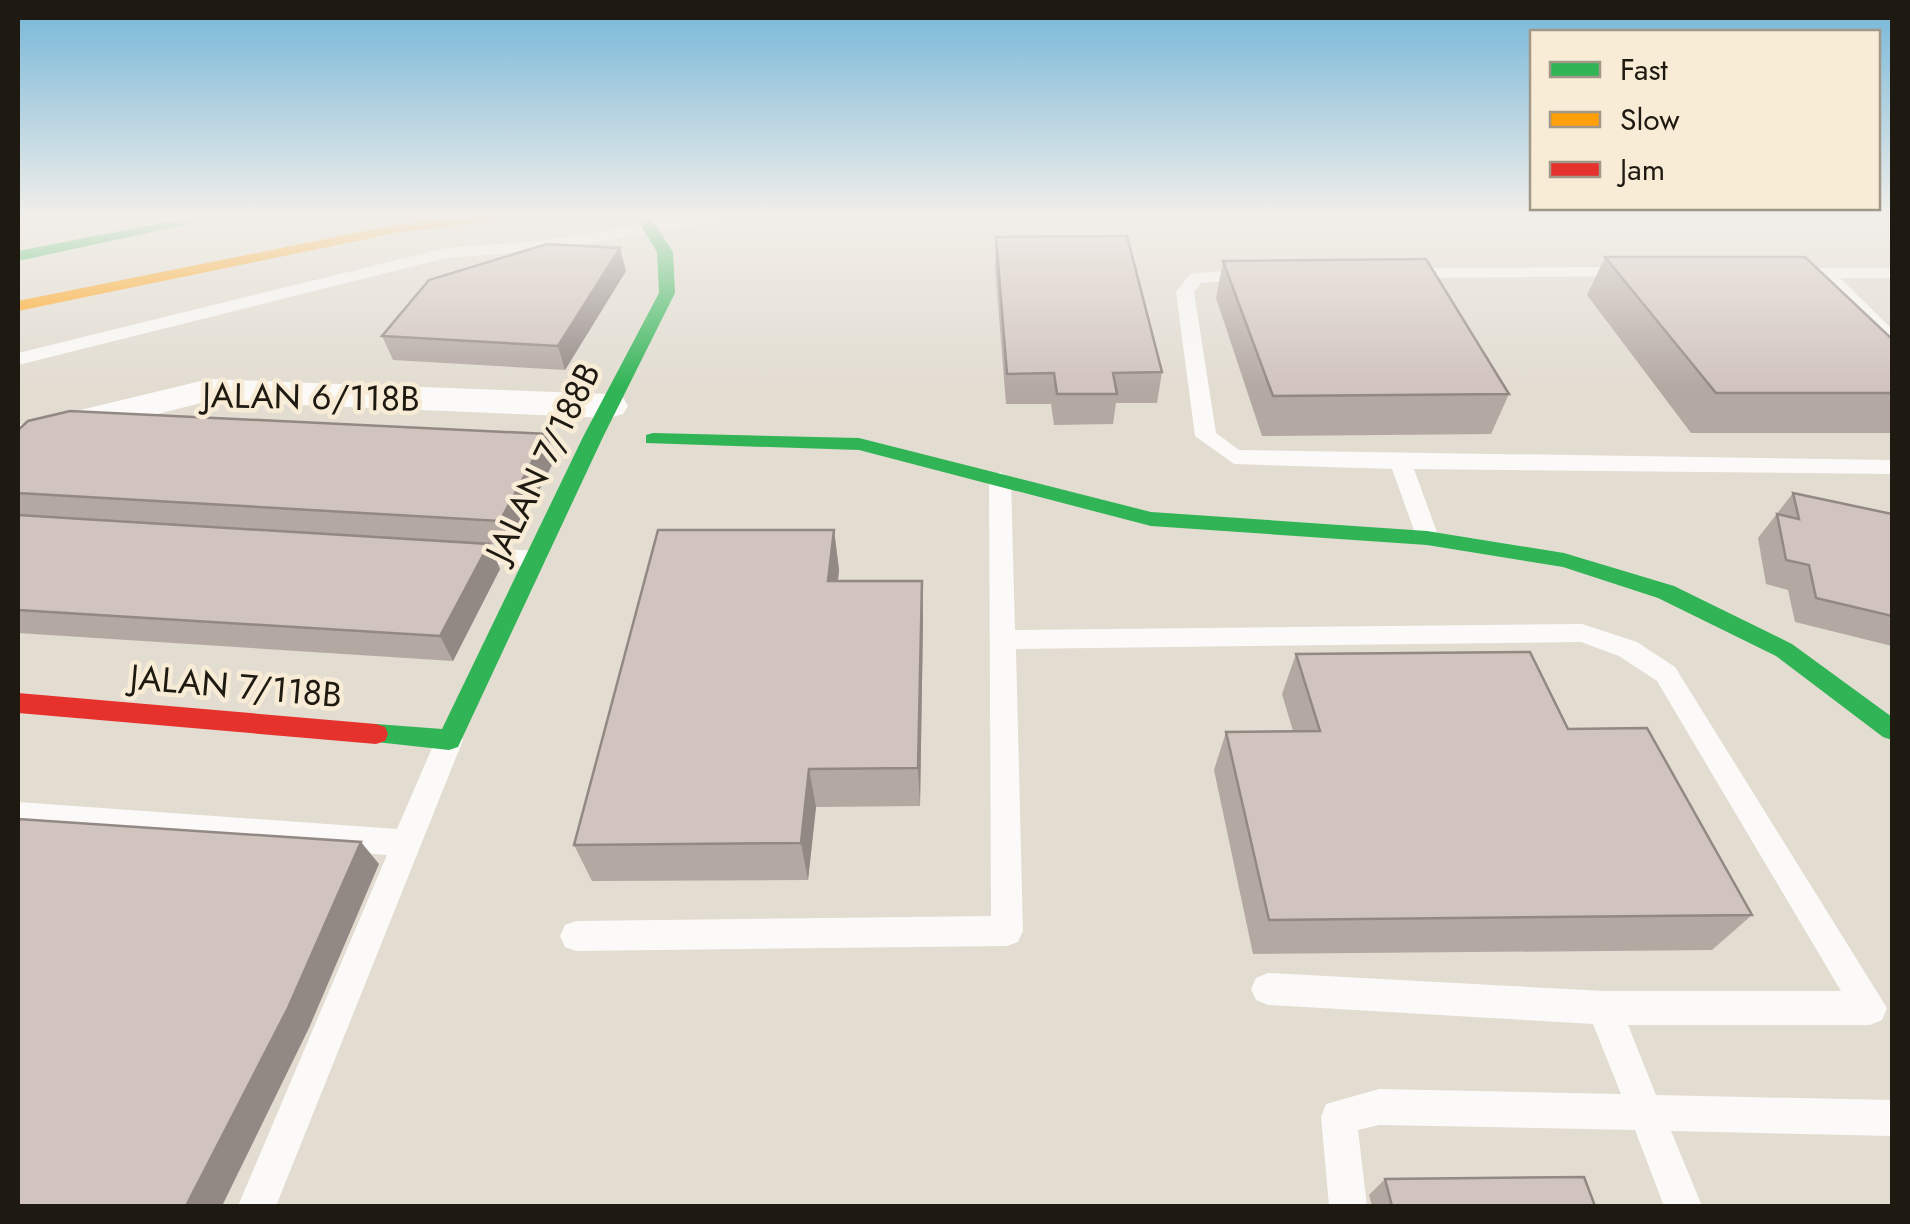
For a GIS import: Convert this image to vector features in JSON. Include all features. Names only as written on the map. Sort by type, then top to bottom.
[{"type":"main road","points":[[18,306],[174,274]]},
{"type":"main road","name":"JALAN 7/188B","points":[[448,740],[667,293],[669,274]]},
{"type":"main road","points":[[653,439],[859,444],[1151,519],[1427,538],[1564,560],[1666,592],[1784,650],[1892,730]]},
{"type":"main road","name":"JALAN 7/118B","points":[[18,703],[448,740]]},
{"type":"street","name":"JALAN 6/118B","points":[[18,437],[208,390],[609,406]]},
{"type":"lane","points":[[18,359],[361,274]]},
{"type":"lane","points":[[1213,274],[1196,278],[1184,292],[1206,436],[1234,456],[1401,462],[1892,466]]},
{"type":"lane","points":[[1826,274],[1892,339]]},
{"type":"lane","points":[[1401,462],[1427,538]]},
{"type":"lane","points":[[576,936],[1008,931],[1000,479]]},
{"type":"lane","points":[[435,552],[535,558]]},
{"type":"lane","points":[[1001,640],[1582,634],[1628,649],[1666,674],[1870,1008],[1604,1008],[1268,989]]},
{"type":"lane","points":[[257,1206],[448,740]]},
{"type":"lane","points":[[18,814],[407,843]]},
{"type":"lane","points":[[1604,1008],[1684,1206]]},
{"type":"lane","points":[[1348,1206],[1340,1116],[1380,1107],[1646,1116],[1892,1118]]},
{"type":"building","points":[[448,274],[603,274],[558,346],[382,336],[429,280]]},
{"type":"building","points":[[999,274],[1137,274],[1162,372],[1113,373],[1117,394],[1057,394],[1054,373],[1007,374]]},
{"type":"building","points":[[1228,274],[1435,274],[1509,394],[1273,396]]},
{"type":"building","points":[[1619,274],[1823,274],[1892,339],[1892,393],[1716,393]]},
{"type":"building","points":[[70,411],[547,434],[500,521],[18,493],[18,430],[28,421]]},
{"type":"building","points":[[1793,493],[1892,514],[1892,616],[1816,598],[1809,565],[1786,560],[1777,514],[1799,519]]},
{"type":"building","points":[[18,515],[489,544],[440,636],[18,610]]},
{"type":"building","points":[[658,530],[834,530],[828,581],[922,581],[918,768],[809,769],[801,843],[574,845]]},
{"type":"building","points":[[1530,652],[1568,729],[1647,728],[1752,915],[1269,920],[1226,732],[1320,731],[1296,654]]},
{"type":"building","points":[[18,819],[361,842],[288,1008],[186,1206],[18,1206]]},
{"type":"building","points":[[1584,1177],[1595,1206],[1392,1206],[1385,1179]]},
{"type":"traffic: fast","points":[[376,734],[449,740],[593,437],[667,293],[666,274]]},
{"type":"traffic: fast","points":[[653,439],[859,444],[1151,519],[1427,538],[1564,560],[1666,592],[1784,650],[1892,730]]},
{"type":"traffic: slow","points":[[18,306],[174,274]]},
{"type":"traffic: jam","points":[[18,703],[376,734]]}]
